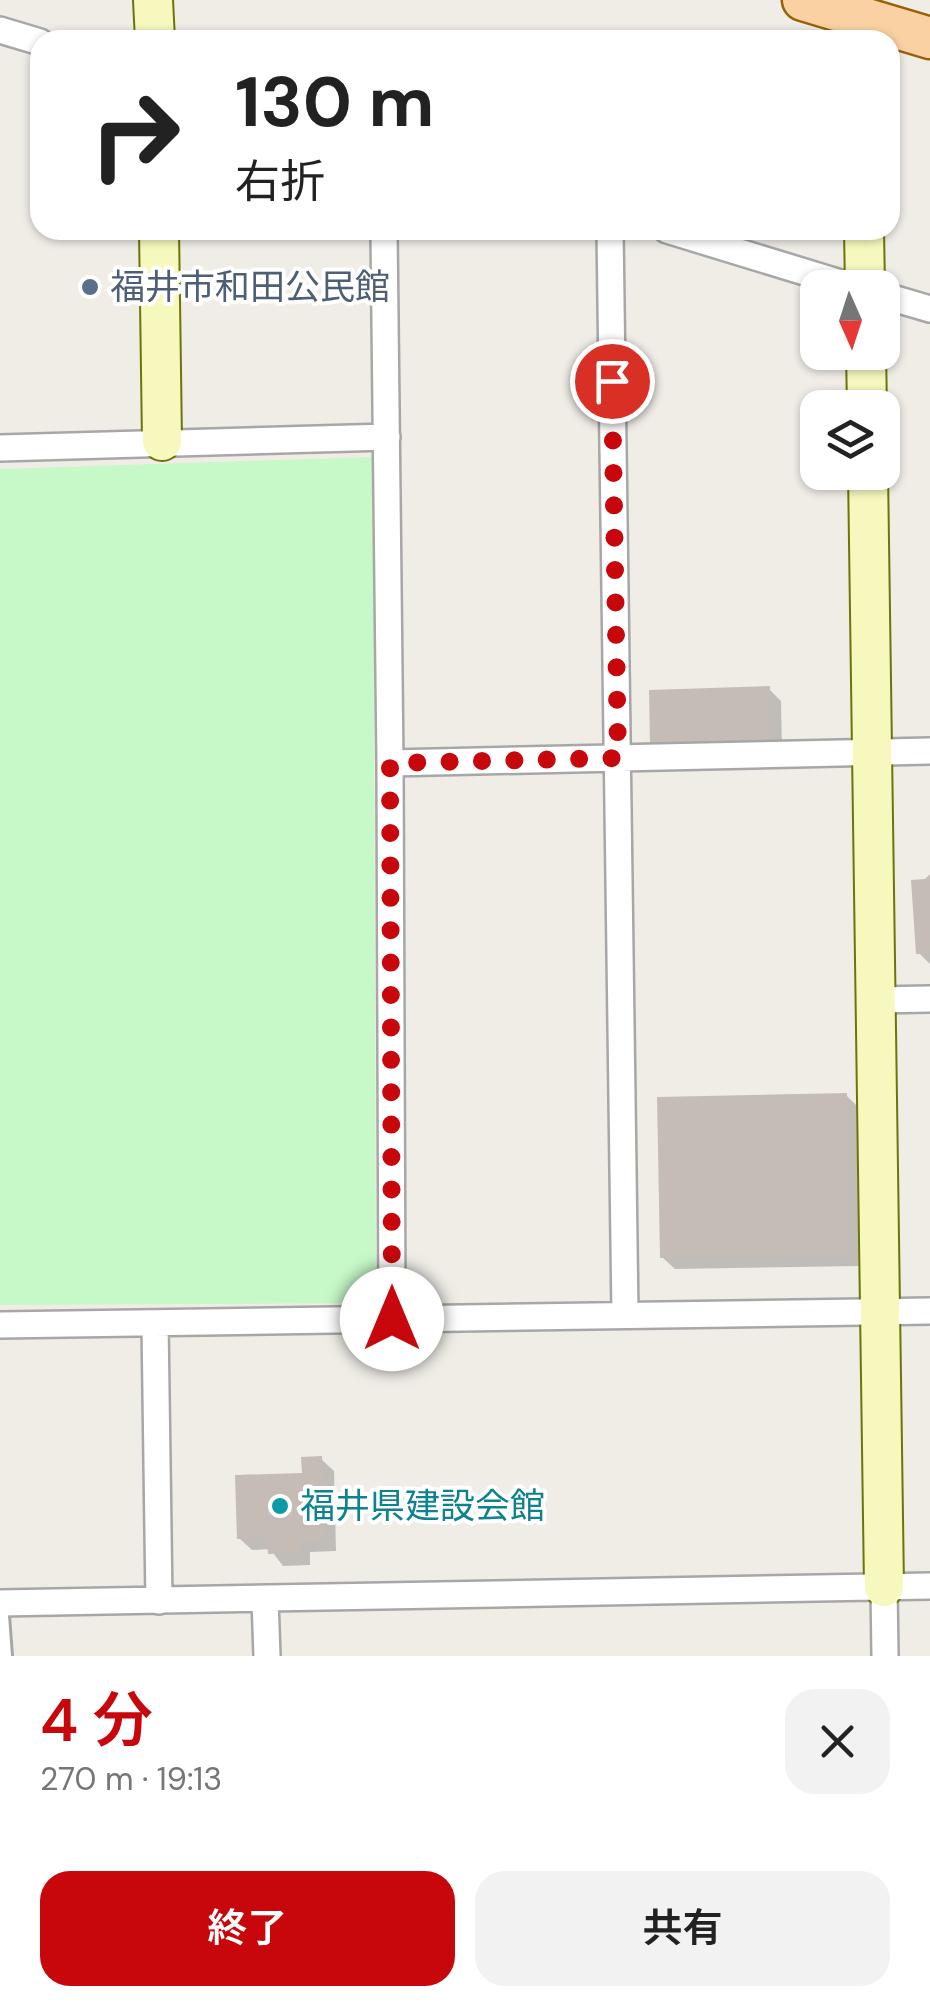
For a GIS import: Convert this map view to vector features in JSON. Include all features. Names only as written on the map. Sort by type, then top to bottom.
[{"type":"main road","points":[[803,0],[930,38]]},
{"type":"street","points":[[153,0],[154,30]]},
{"type":"street","points":[[0,30],[30,39]]},
{"type":"street","points":[[159,240],[162,441]]},
{"type":"street","points":[[384,240],[392,1319]]},
{"type":"street","points":[[610,240],[625,1316]]},
{"type":"street","points":[[699,240],[800,271]]},
{"type":"street","points":[[864,240],[865,270]]},
{"type":"street","points":[[900,300],[930,309]]},
{"type":"street","points":[[0,448],[387,437]]},
{"type":"street","points":[[868,490],[885,1656]]},
{"type":"street","points":[[390,763],[930,752]]},
{"type":"street","points":[[875,1000],[930,999]]},
{"type":"street","points":[[0,1326],[930,1311]]},
{"type":"street","points":[[155,1323],[159,1600]]},
{"type":"street","points":[[1,1602],[930,1586]]},
{"type":"street","points":[[265,1599],[266,1656]]},
{"type":"lane","points":[[1,1602],[5,1656]]},
{"type":"green space","points":[[373,457],[376,1303],[0,1305],[0,469]]},
{"type":"building","points":[[770,686],[770,741],[650,745],[649,690]]},
{"type":"building","points":[[930,874],[930,953],[916,954],[911,880],[925,879]]},
{"type":"building","points":[[847,1093],[850,1254],[660,1258],[657,1097]]},
{"type":"building","name":"福井県建設会館","points":[[322,1456],[325,1540],[298,1541],[299,1553],[268,1554],[267,1537],[237,1539],[235,1475],[302,1473],[301,1457]]},
{"type":"place","name":"福井市和田公民館","points":[[90,287]]},
{"type":"place","name":"福井県建設会館","points":[[280,1506]]},
{"type":"route","points":[[392,1319],[390,763],[618,758],[612,381]]}]
